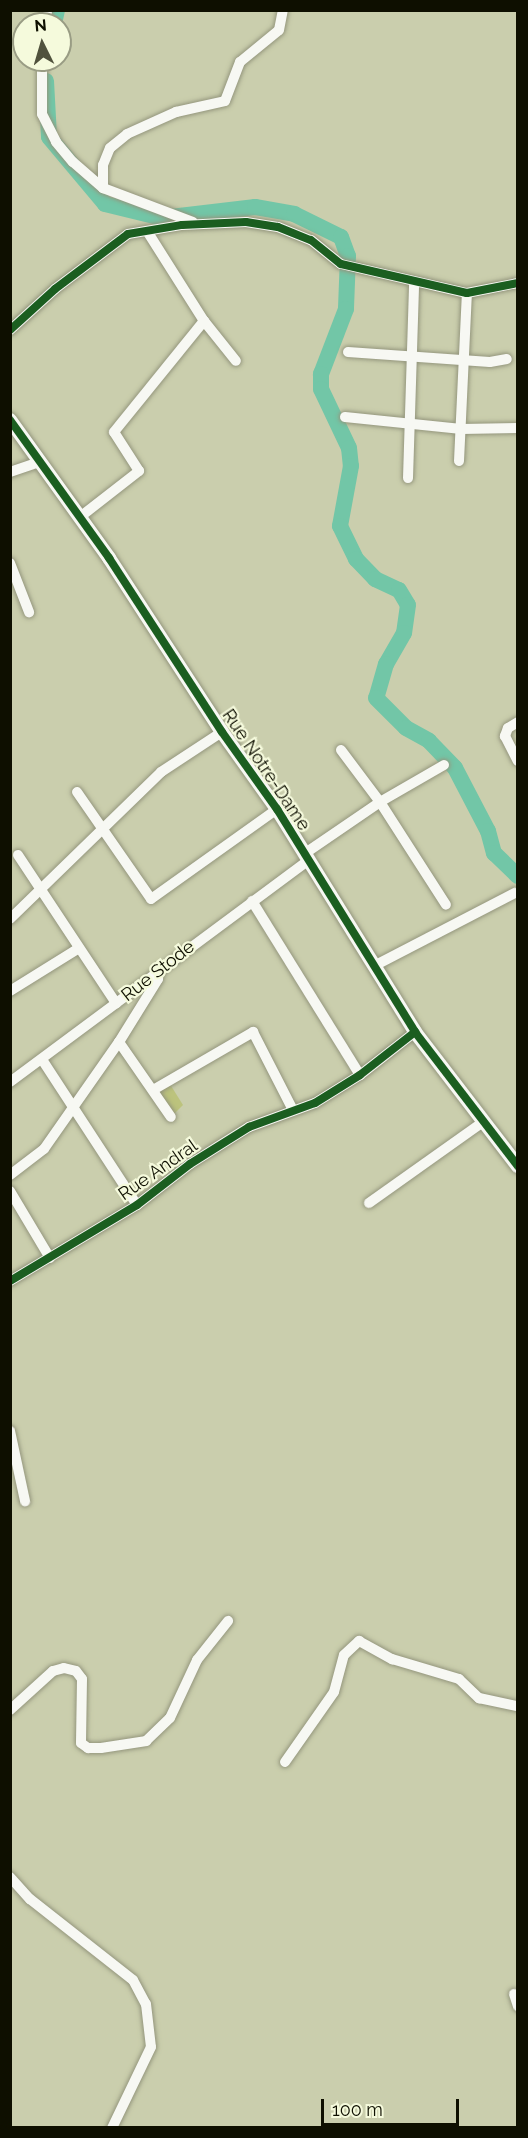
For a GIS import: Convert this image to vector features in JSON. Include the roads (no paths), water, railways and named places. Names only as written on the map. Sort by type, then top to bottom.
[{"type":"street","points":[[103,188],[103,165],[110,148],[127,134],[177,112],[225,101],[240,62],[279,30],[283,10]]},
{"type":"street","points":[[42,72],[42,114],[56,142],[103,188],[198,224]]},
{"type":"street","points":[[10,330],[55,289],[128,234],[198,224],[246,222],[278,227],[311,240],[341,264],[358,265],[414,282],[467,293],[518,283]]},
{"type":"street","points":[[147,231],[204,321],[236,361]]},
{"type":"street","points":[[408,478],[414,282]]},
{"type":"street","points":[[459,461],[467,360],[467,293]]},
{"type":"street","points":[[80,517],[139,471],[114,432],[204,321]]},
{"type":"street","points":[[348,352],[467,360],[507,359]]},
{"type":"street","points":[[345,417],[461,429],[518,428]]},
{"type":"street","name":"Rue Notre-Dame","points":[[10,420],[80,517],[222,732],[278,808],[306,858],[415,1032],[518,1166]]},
{"type":"street","points":[[10,472],[39,462]]},
{"type":"street","points":[[10,563],[29,612]]},
{"type":"street","points":[[518,722],[508,728],[505,736],[518,761]]},
{"type":"street","points":[[10,919],[42,891],[161,772],[222,732]]},
{"type":"street","points":[[341,750],[380,802],[446,905]]},
{"type":"street","name":"Rue Stode","points":[[10,1082],[43,1061],[159,969],[252,901],[380,802],[444,765]]},
{"type":"street","points":[[76,792],[151,899],[278,808]]},
{"type":"street","points":[[18,855],[116,1003]]},
{"type":"street","points":[[374,966],[515,893]]},
{"type":"street","points":[[252,901],[360,1076]]},
{"type":"street","points":[[10,991],[79,948]]},
{"type":"street","points":[[10,1175],[44,1149],[74,1108],[158,979],[159,969]]},
{"type":"street","points":[[153,1090],[253,1032],[293,1110]]},
{"type":"street","name":"Rue Andral","points":[[10,1281],[137,1205],[190,1164],[249,1127],[315,1103],[360,1076],[415,1032]]},
{"type":"street","points":[[119,1042],[171,1117]]},
{"type":"street","points":[[43,1061],[137,1205]]},
{"type":"street","points":[[369,1203],[483,1122]]},
{"type":"street","points":[[10,1191],[50,1258]]},
{"type":"street","points":[[10,1431],[24,1501]]},
{"type":"street","points":[[10,1710],[53,1671],[64,1668],[76,1671],[82,1679],[81,1743],[88,1748],[101,1748],[146,1741],[170,1718],[197,1660],[228,1621]]},
{"type":"street","points":[[285,1762],[334,1692],[344,1655],[359,1641],[393,1659],[459,1679],[479,1698],[518,1706]]},
{"type":"street","points":[[10,1877],[30,1899],[133,1980],[146,2004],[151,2047],[112,2127]]},
{"type":"street","points":[[514,1994],[518,2006]]},
{"type":"waterway","points":[[46,81],[49,137],[105,204],[162,218],[255,207],[294,214],[341,237],[348,256],[346,309],[321,374],[321,389],[349,448],[351,466],[340,526],[356,559],[375,579],[399,590],[408,605],[404,633],[386,664],[376,698],[406,728],[429,741],[455,768],[488,831],[494,853],[518,876]]}]
